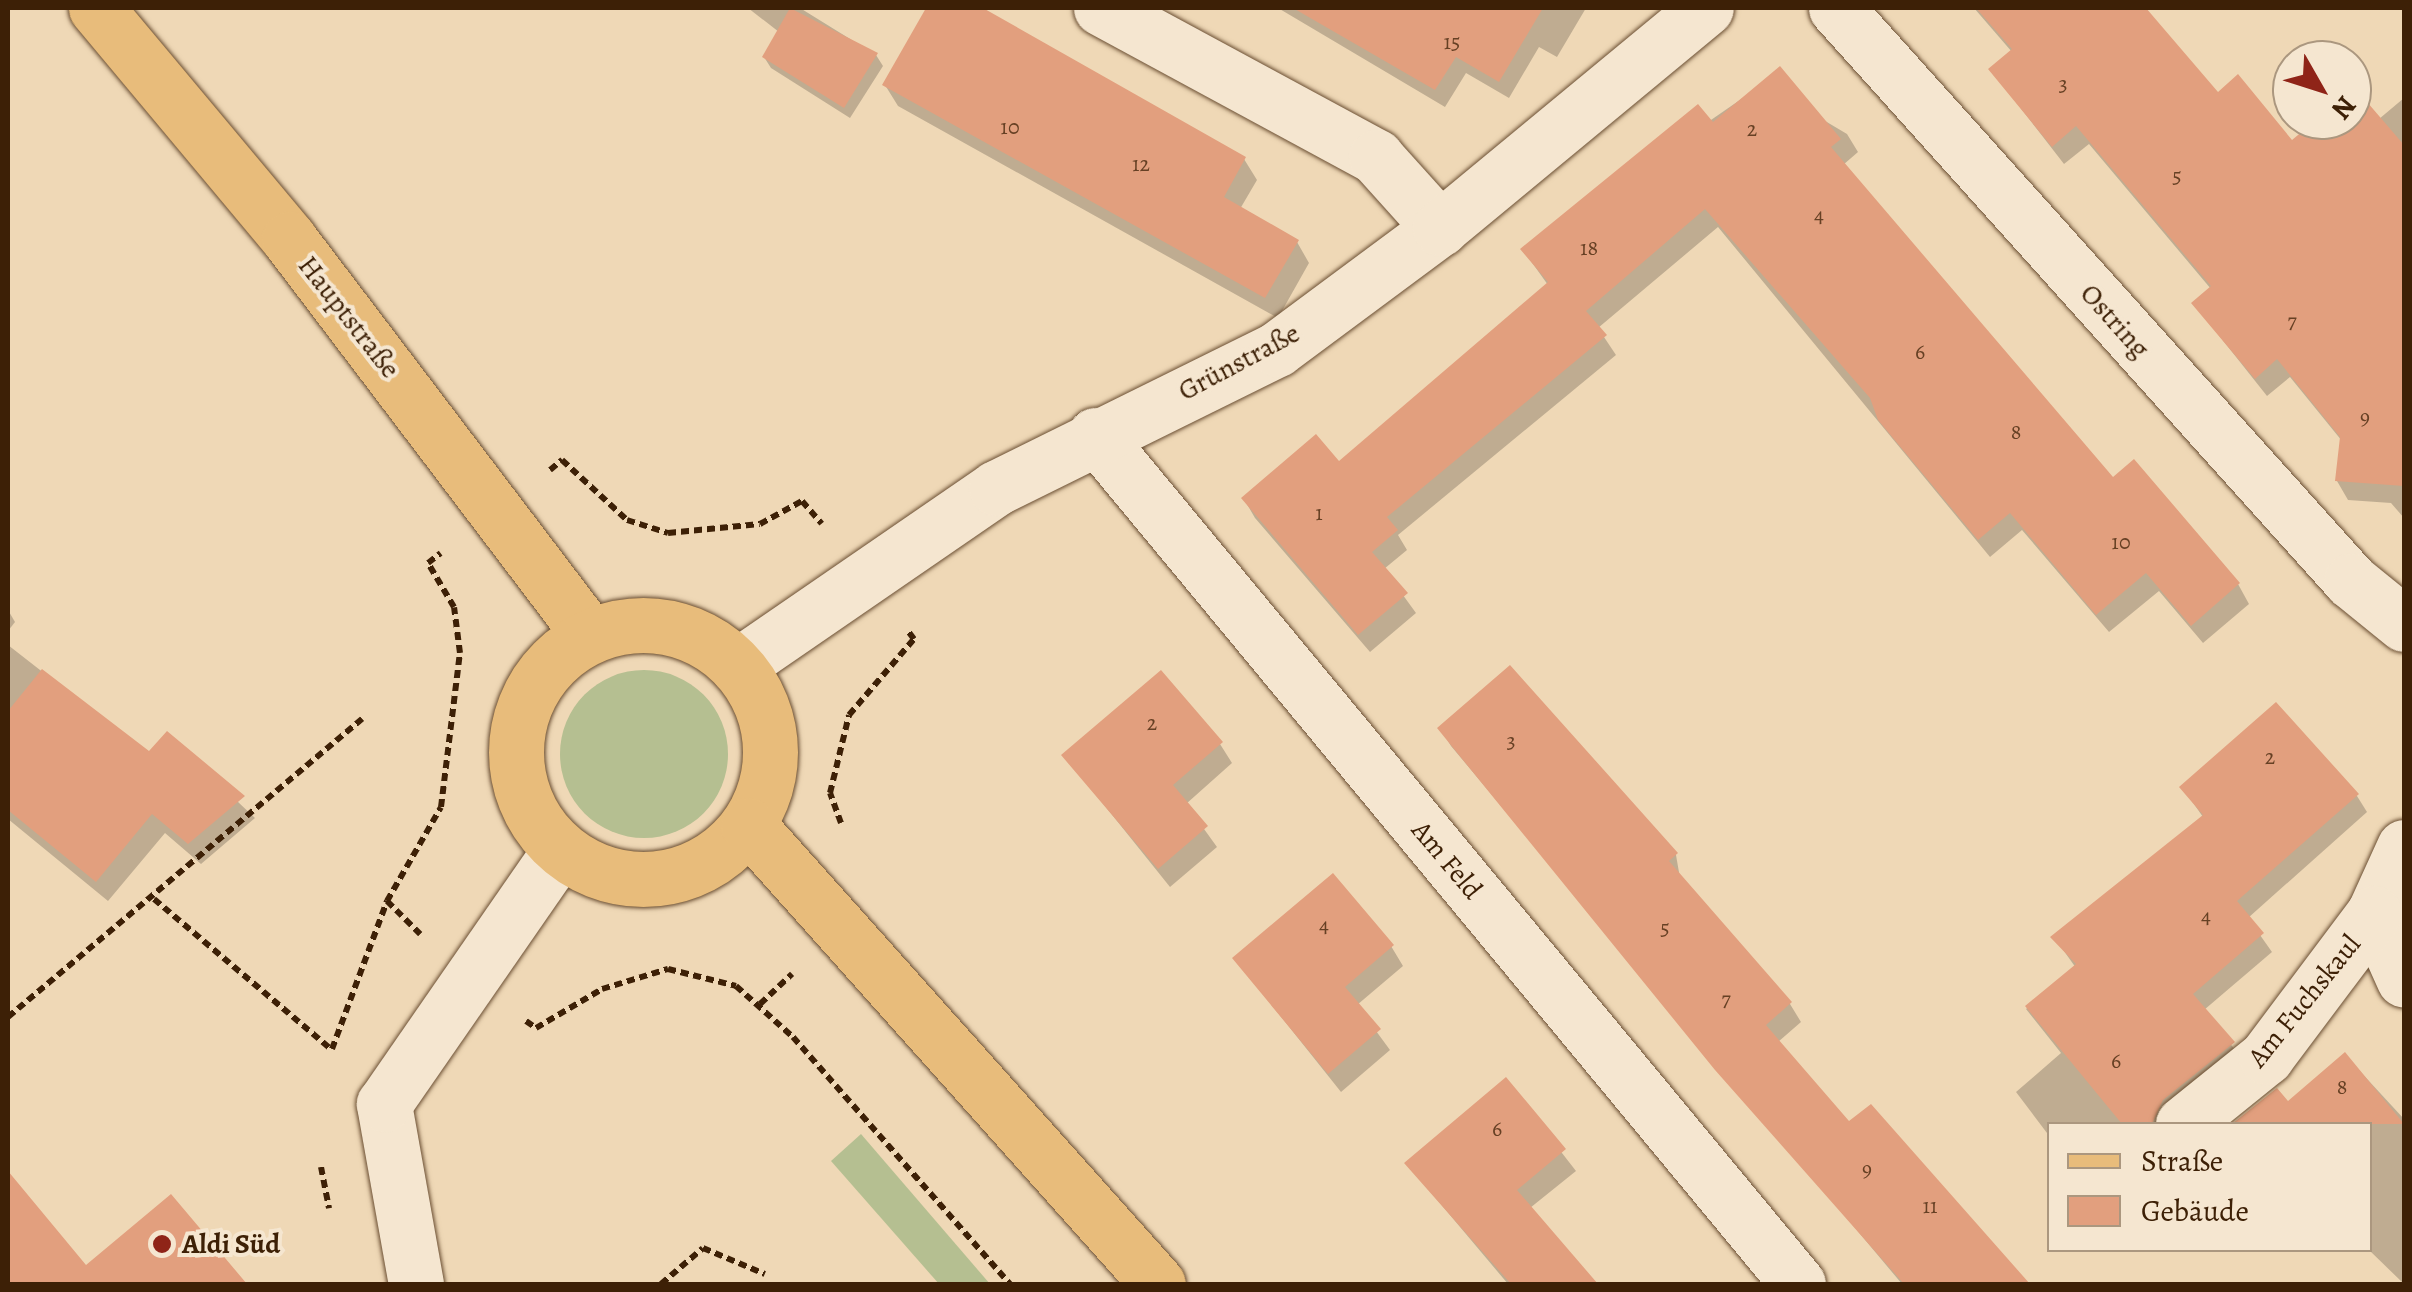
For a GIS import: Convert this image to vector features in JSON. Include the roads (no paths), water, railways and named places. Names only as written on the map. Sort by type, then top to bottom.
[{"type":"main road","name":"Hauptstraße","points":[[96,8],[289,240],[590,636]]},
{"type":"main road","points":[[668,627],[737,666],[763,710],[771,760],[748,825],[694,870],[660,879],[624,879],[560,850],[532,818],[516,734],[528,694],[555,660],[590,636],[668,627]]},
{"type":"main road","points":[[748,825],[1158,1284]]},
{"type":"street","points":[[1102,8],[1376,157],[1440,228]]},
{"type":"street","name":"Grünstraße","points":[[737,666],[996,488],[1095,434],[1276,349],[1440,228],[1706,8]]},
{"type":"street","name":"Ostring","points":[[1836,8],[2351,581],[2404,624]]},
{"type":"street","name":"Am Feld","points":[[1095,434],[1798,1284]]},
{"type":"street","name":"Am Fuchskaul","points":[[2186,1122],[2266,1056],[2374,913],[2404,847]]},
{"type":"street","points":[[416,1284],[384,1104],[560,850]]},
{"type":"street","name":"Am Fuchskaul","points":[[2374,913],[2404,980]]},
{"type":"place","name":"Aldi Süd","points":[[162,1244]]}]
